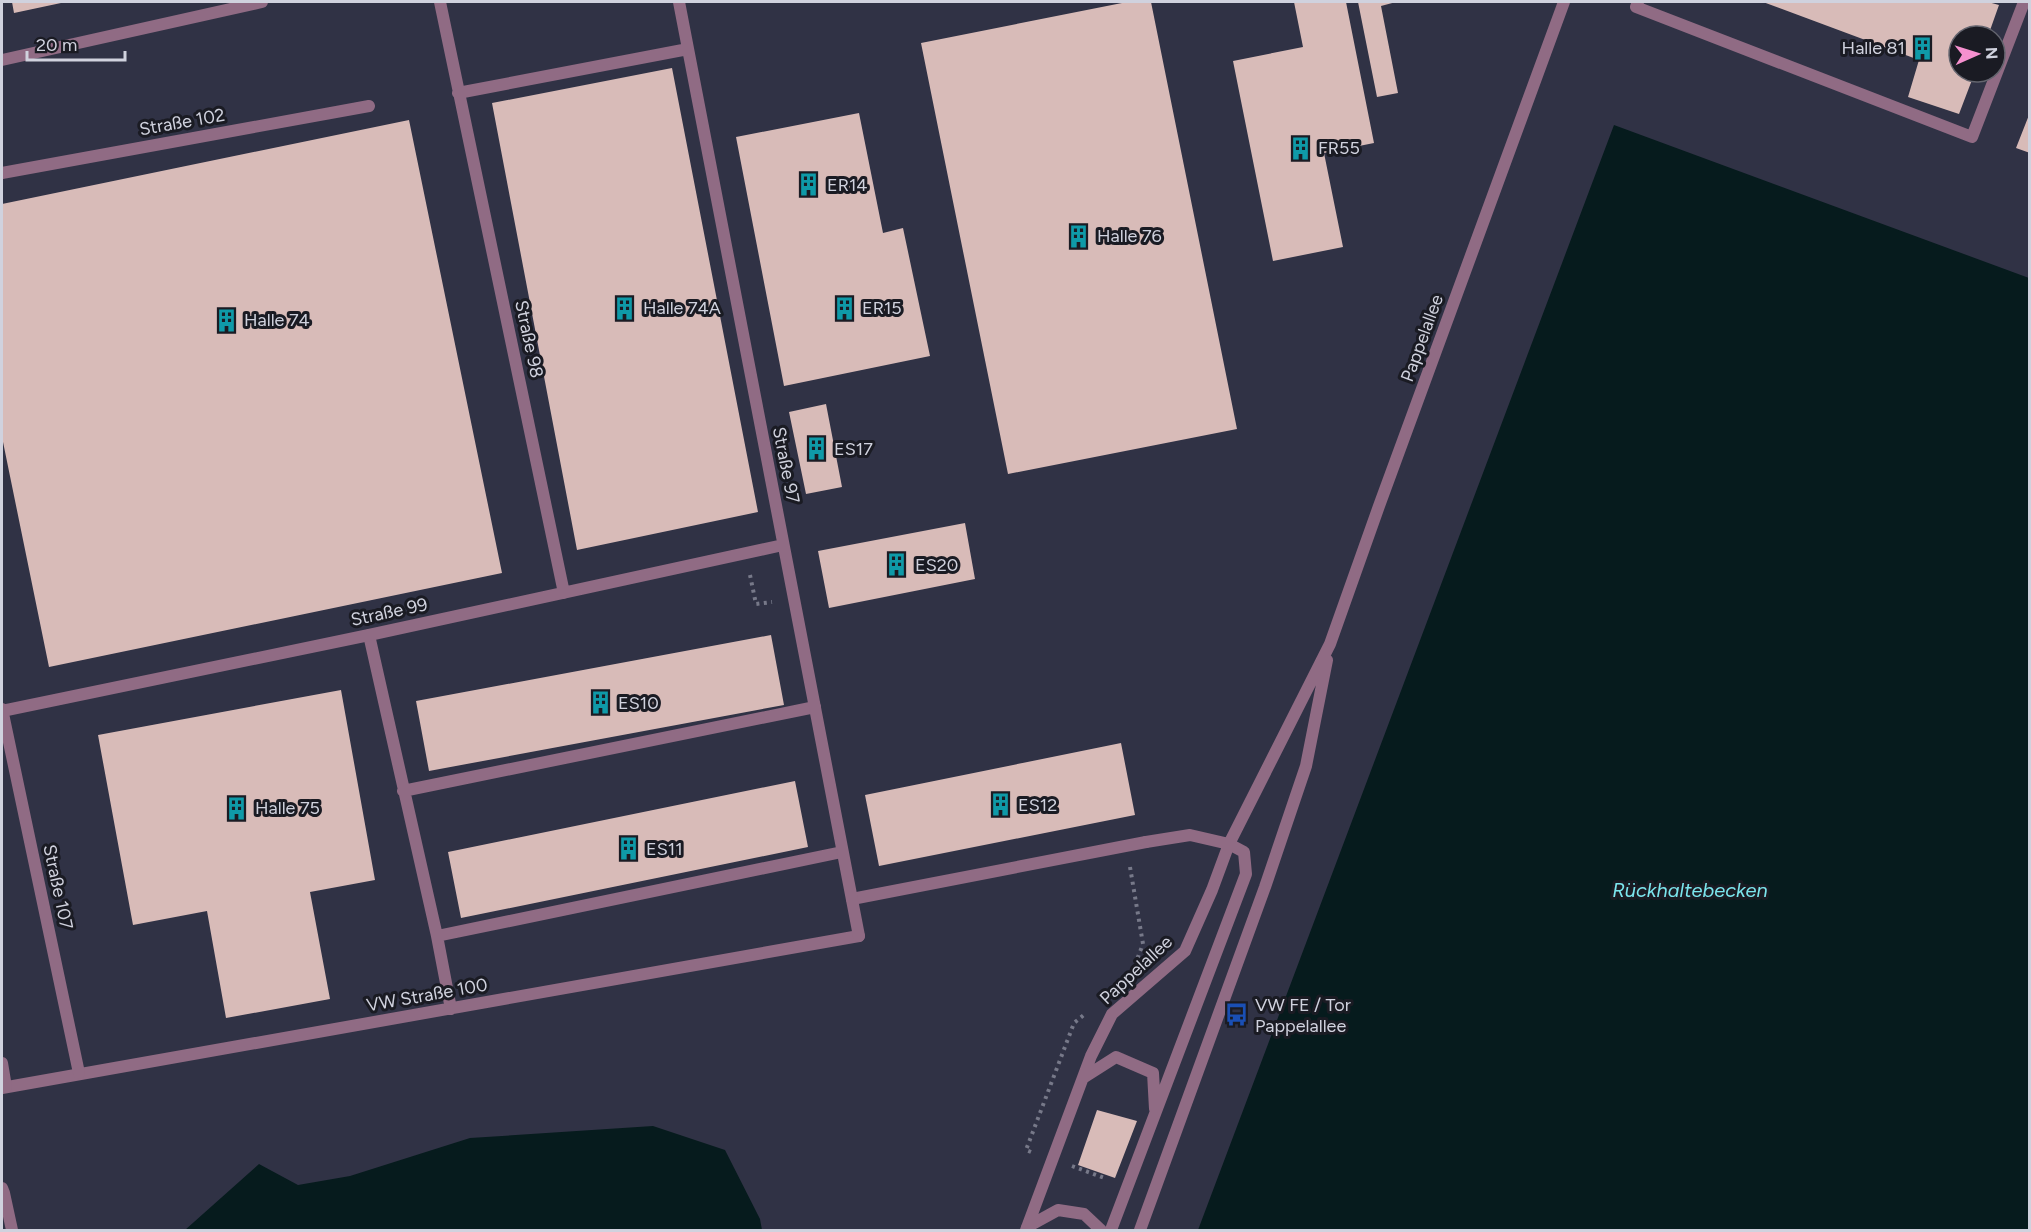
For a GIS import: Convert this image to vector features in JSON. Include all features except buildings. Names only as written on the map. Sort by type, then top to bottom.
[{"type":"street","points":[[2,60],[262,2]]},
{"type":"street","name":"Straße 98","points":[[440,2],[564,593]]},
{"type":"street","name":"Straße 97","points":[[679,2],[859,936]]},
{"type":"street","name":"Pappelallee","points":[[1027,1229],[1091,1056],[1112,1014],[1185,951],[1229,844],[1330,644],[1564,2]]},
{"type":"street","points":[[1638,2],[1636,7],[1972,137],[2024,2]]},
{"type":"street","points":[[458,93],[688,50]]},
{"type":"street","name":"Straße 102","points":[[2,173],[369,106]]},
{"type":"street","name":"Straße 99","points":[[2,710],[369,635],[783,545]]},
{"type":"street","points":[[369,635],[437,936],[451,1009]]},
{"type":"street","name":"Pappelallee","points":[[1140,1230],[1265,887],[1306,766],[1330,644]]},
{"type":"street","points":[[403,791],[815,707]]},
{"type":"street","name":"Straße 107","points":[[2,710],[79,1073]]},
{"type":"street","points":[[852,899],[1190,835],[1229,844],[1244,852],[1246,874],[1111,1230]]},
{"type":"street","points":[[437,936],[842,852]]},
{"type":"street","name":"VW Straße 100","points":[[4,1087],[859,936]]},
{"type":"street","points":[[1083,1078],[1116,1057],[1153,1073],[1156,1114]]},
{"type":"street","points":[[2,1064],[4,1087]]},
{"type":"street","points":[[2,1188],[12,1230]]},
{"type":"street","points":[[1027,1229],[1058,1210],[1084,1214],[1101,1230]]},
{"type":"path","points":[[747,553],[756,604],[794,598]]},
{"type":"path","points":[[1126,846],[1136,902]]},
{"type":"water","name":"Rückhaltebecken","points":[[1614,125],[2029,278],[2029,1230],[1198,1230]]},
{"type":"water","points":[[653,1126],[725,1150],[760,1219],[762,1230],[185,1230],[259,1164],[298,1185],[350,1176],[470,1138]]},
{"type":"place","name":"Halle 81","points":[[1923,48]]},
{"type":"place","name":"FR55","points":[[1300,148]]},
{"type":"place","name":"ER14","points":[[809,185]]},
{"type":"place","name":"Halle 76","points":[[1079,236]]},
{"type":"place","name":"Halle 74A","points":[[625,308]]},
{"type":"place","name":"ER15","points":[[844,308]]},
{"type":"place","name":"Halle 74","points":[[226,320]]},
{"type":"place","name":"ES17","points":[[816,449]]},
{"type":"place","name":"ES20","points":[[897,565]]},
{"type":"place","name":"ES10","points":[[600,703]]},
{"type":"place","name":"ES12","points":[[1000,805]]},
{"type":"place","name":"Halle 75","points":[[237,808]]},
{"type":"place","name":"ES11","points":[[628,849]]},
{"type":"place","name":"VW FE / Tor Pappelallee","points":[[1237,1015]]}]
